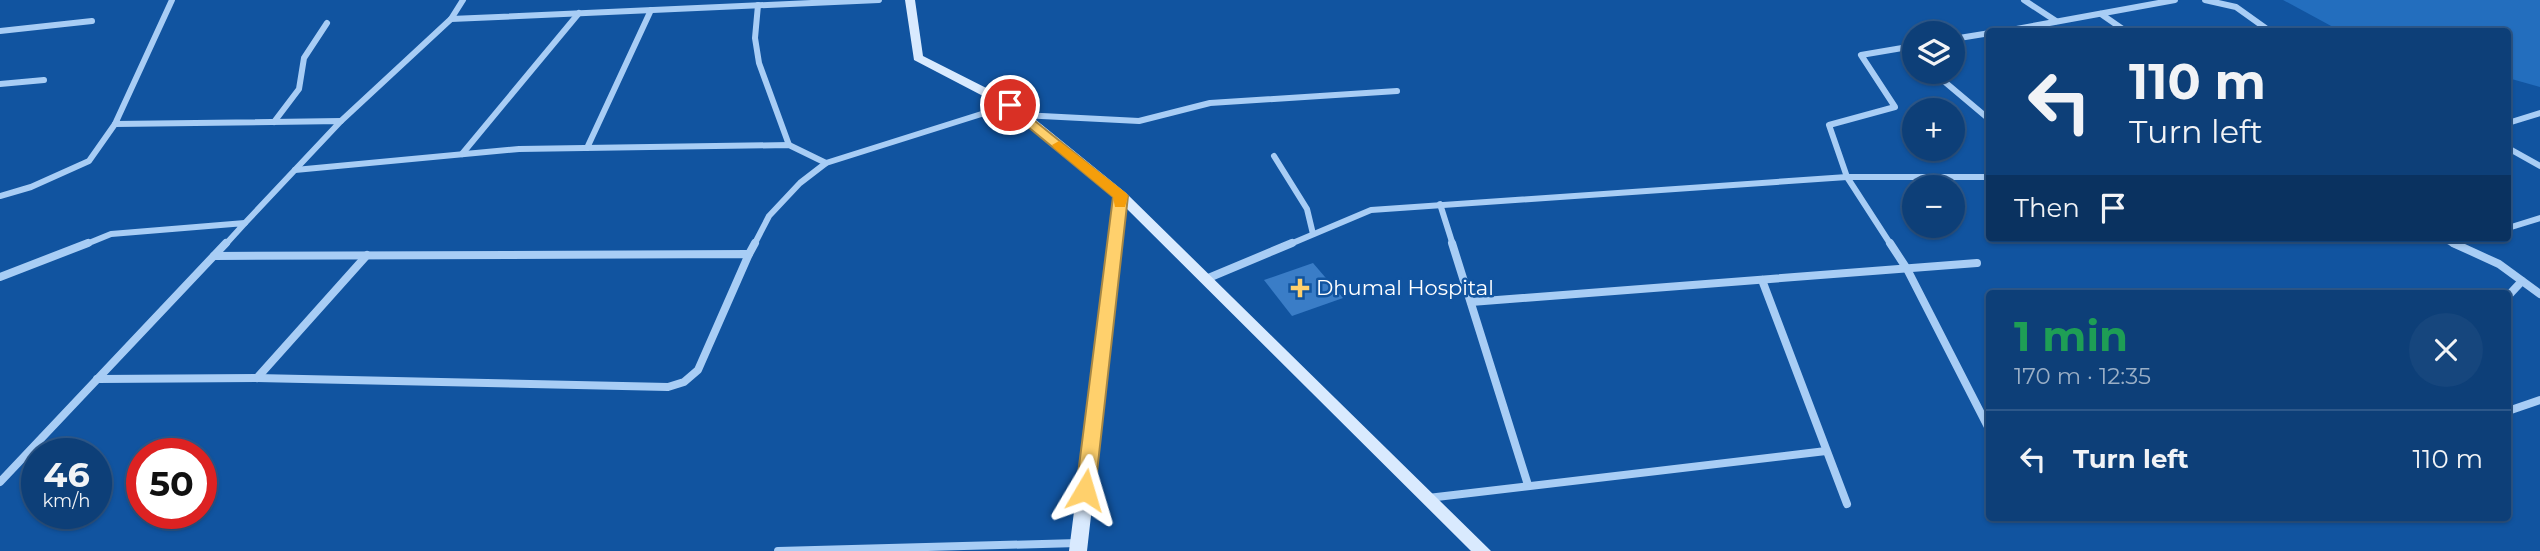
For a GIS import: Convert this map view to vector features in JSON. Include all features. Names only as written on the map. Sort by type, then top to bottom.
[{"type":"main road","points":[[910,0],[918,58],[1010,105],[1121,196],[1482,551]]},
{"type":"main road","points":[[1078,547],[1121,196]]},
{"type":"street","points":[[0,196],[31,187],[89,161],[115,124],[172,0]]},
{"type":"street","points":[[0,482],[341,121],[451,19],[463,0]]},
{"type":"street","points":[[451,19],[878,0]]},
{"type":"street","points":[[2024,0],[2057,22]]},
{"type":"street","points":[[2023,28],[2175,0]]},
{"type":"street","points":[[2205,0],[2236,7],[2265,28]]},
{"type":"street","points":[[758,5],[755,38],[759,63],[789,145]]},
{"type":"street","points":[[587,148],[651,10]]},
{"type":"street","points":[[462,154],[579,13]]},
{"type":"street","points":[[2101,14],[2121,28]]},
{"type":"street","points":[[0,31],[92,21]]},
{"type":"street","points":[[274,122],[299,89],[304,58],[327,23]]},
{"type":"street","points":[[1965,37],[1986,34]]},
{"type":"street","points":[[1902,48],[1861,55],[1895,107],[1829,125],[1847,177],[1907,269],[1986,423]]},
{"type":"street","points":[[0,84],[44,80]]},
{"type":"street","points":[[1947,84],[1986,117]]},
{"type":"street","points":[[1022,115],[1139,121],[1210,103],[1396,91]]},
{"type":"street","points":[[97,379],[257,378],[656,389],[676,387],[690,380],[698,370],[749,254],[769,216],[800,183],[826,163],[1010,105]]},
{"type":"street","points":[[2511,122],[2540,113]]},
{"type":"street","points":[[115,124],[341,121]]},
{"type":"street","points":[[295,170],[519,149],[789,145],[826,163]]},
{"type":"street","points":[[2511,150],[2540,166]]},
{"type":"street","points":[[1274,156],[1307,209],[1314,234]]},
{"type":"street","points":[[1206,279],[1371,211],[1847,177],[1986,177]]},
{"type":"street","points":[[1440,204],[1528,485]]},
{"type":"street","points":[[2511,227],[2540,218]]},
{"type":"street","points":[[0,277],[111,234],[245,223]]},
{"type":"street","points":[[2454,242],[2499,264],[2540,294]]},
{"type":"street","points":[[214,256],[749,254]]},
{"type":"street","points":[[257,378],[367,255]]},
{"type":"street","points":[[1471,302],[1977,264]]},
{"type":"street","points":[[1762,280],[1847,504]]},
{"type":"street","points":[[2511,293],[2522,281]]},
{"type":"street","points":[[2511,410],[2540,400]]},
{"type":"street","points":[[1429,498],[1826,451]]},
{"type":"street","points":[[778,551],[1078,547]]},
{"type":"shaded area","points":[[2283,0],[2540,0],[2540,87],[2511,79],[2511,28],[2333,27]]},
{"type":"building","points":[[1313,263],[1343,298],[1292,316],[1264,280]]},
{"type":"slow traffic","points":[[1059,145],[1121,196],[1120,204]]},
{"type":"place","name":"Dhumal Hospital","points":[[1300,288]]},
{"type":"route","points":[[1010,105],[1121,196],[1085,490]]}]
